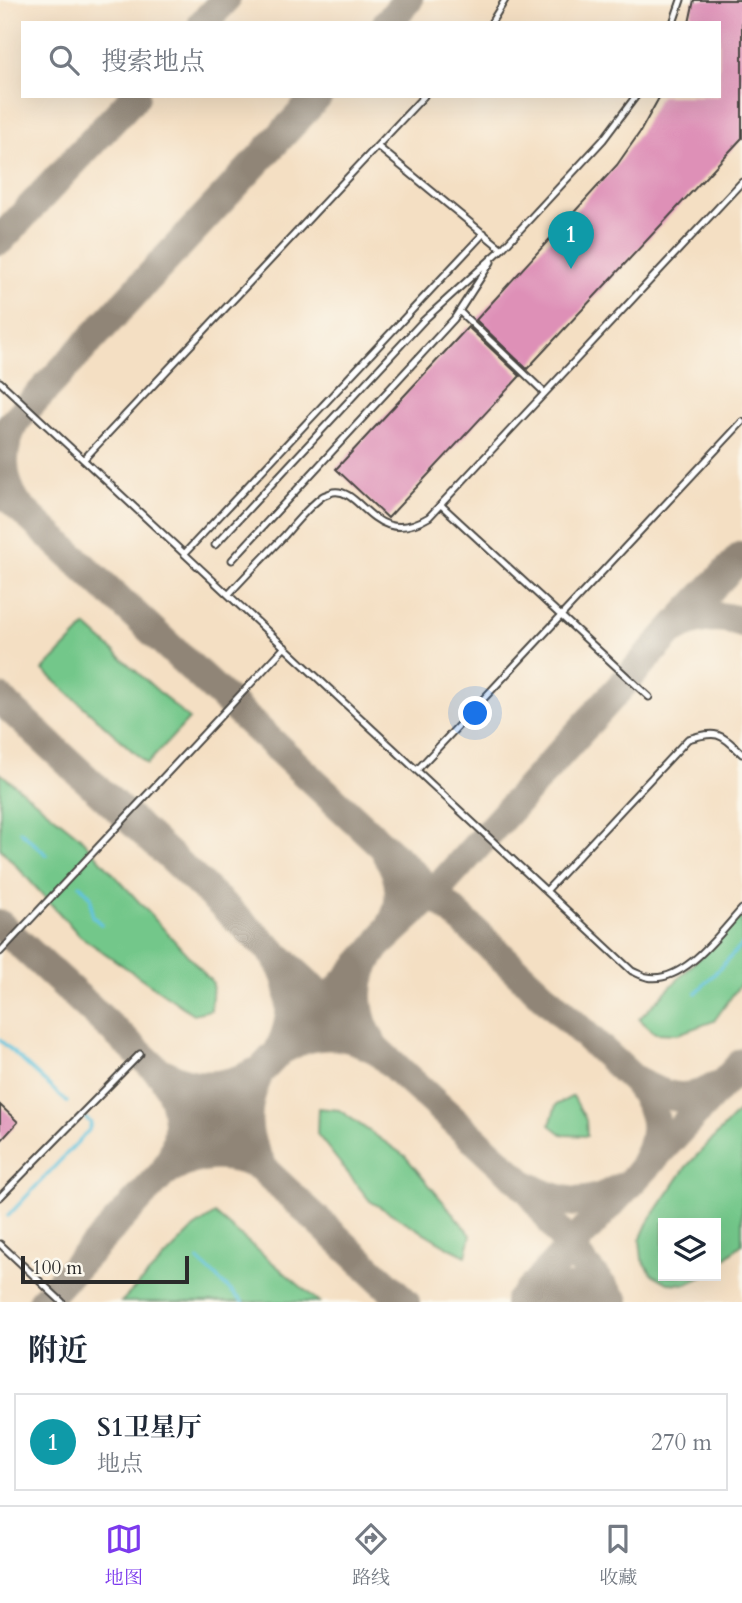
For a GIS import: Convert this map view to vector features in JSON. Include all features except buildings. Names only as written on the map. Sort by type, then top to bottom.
[{"type":"lane","points":[[492,21],[506,0]]},
{"type":"lane","points":[[674,21],[681,0]]},
{"type":"lane","points":[[84,459],[422,98]]},
{"type":"lane","points":[[215,545],[424,320],[502,248],[603,140],[634,98]]},
{"type":"lane","points":[[377,146],[502,248]]},
{"type":"lane","points":[[229,594],[308,510],[330,493],[337,491],[349,496],[372,516],[397,527],[412,526],[429,517],[742,182]]},
{"type":"lane","points":[[185,553],[484,233]]},
{"type":"lane","points":[[232,560],[460,312],[502,248]]},
{"type":"lane","points":[[460,312],[545,393]]},
{"type":"lane","points":[[0,382],[632,971],[649,978],[674,974],[694,962],[742,909]]},
{"type":"lane","points":[[417,770],[742,422]]},
{"type":"lane","points":[[441,505],[649,698]]},
{"type":"lane","points":[[0,952],[285,647]]},
{"type":"lane","points":[[546,891],[688,739],[707,734],[724,737],[742,754]]},
{"type":"lane","points":[[0,1198],[140,1054]]},
{"type":"lane","points":[[0,1244],[62,1302]]},
{"type":"green space","points":[[86,626],[189,719],[147,764],[43,670]]},
{"type":"green space","points":[[0,773],[79,836],[213,983],[211,1010],[193,1014],[80,936],[0,848]]},
{"type":"green space","points":[[742,914],[742,982],[714,1021],[678,1034],[655,1033],[639,1019]]},
{"type":"green space","points":[[573,1096],[586,1120],[587,1136],[563,1135],[550,1125],[556,1105]]},
{"type":"green space","points":[[318,1108],[339,1110],[405,1156],[471,1235],[466,1256],[370,1201],[317,1134]]},
{"type":"green space","points":[[742,1108],[742,1244],[721,1262],[721,1218],[658,1218],[658,1277],[652,1274],[642,1259],[640,1240],[647,1224],[686,1167]]},
{"type":"green space","points":[[215,1214],[319,1302],[121,1302],[194,1228]]},
{"type":"green space","points":[[664,1281],[693,1281],[687,1284]]},
{"type":"waterway","points":[[20,831],[47,855]]},
{"type":"waterway","points":[[80,885],[91,897],[92,916],[101,924]]},
{"type":"waterway","points":[[696,993],[742,945]]},
{"type":"waterway","points":[[0,1040],[67,1102]]},
{"type":"waterway","points":[[8,1216],[89,1130],[91,1123],[84,1117]]},
{"type":"waterway","points":[[198,1260],[243,1302]]},
{"type":"taxiway","points":[[205,21],[225,0]]},
{"type":"taxiway","points":[[389,21],[408,0]]},
{"type":"taxiway","points":[[0,240],[133,98]]},
{"type":"taxiway","points":[[0,437],[316,98]]},
{"type":"taxiway","points":[[14,423],[6,443],[4,464],[7,484],[17,504]]},
{"type":"taxiway","points":[[0,489],[635,1081],[650,1104],[655,1125],[652,1146],[641,1170]]},
{"type":"taxiway","points":[[42,1302],[377,946],[434,893],[742,556]]},
{"type":"taxiway","points":[[675,629],[691,621],[708,618],[742,622]]},
{"type":"taxiway","points":[[0,699],[521,1182],[531,1192],[569,1247],[615,1302]]},
{"type":"taxiway","points":[[371,1041],[360,1015],[358,996],[361,977],[367,963],[398,909],[398,881],[387,855]]},
{"type":"taxiway","points":[[0,925],[405,1302]]},
{"type":"taxiway","points":[[277,959],[290,992],[290,1015],[280,1048]]},
{"type":"taxiway","points":[[285,1048],[317,1036],[350,1038],[371,1047]]},
{"type":"taxiway","points":[[519,1302],[742,1063]]},
{"type":"taxiway","points":[[165,1074],[187,1083],[210,1086],[232,1082],[254,1073]]},
{"type":"taxiway","points":[[257,1078],[247,1121],[251,1143],[261,1163]]},
{"type":"taxiway","points":[[165,1080],[174,1100],[178,1123],[176,1145],[167,1166]]},
{"type":"taxiway","points":[[635,1081],[676,1097],[695,1095],[717,1086]]},
{"type":"taxiway","points":[[171,1169],[191,1160],[213,1156],[235,1157],[257,1165]]},
{"type":"taxiway","points":[[526,1185],[561,1200],[573,1202],[596,1199],[620,1188]]},
{"type":"taxiway","points":[[524,1302],[545,1292],[567,1288],[590,1292],[612,1302]]},
{"type":"place","name":"S1卫星厅","points":[[571,269]]}]
